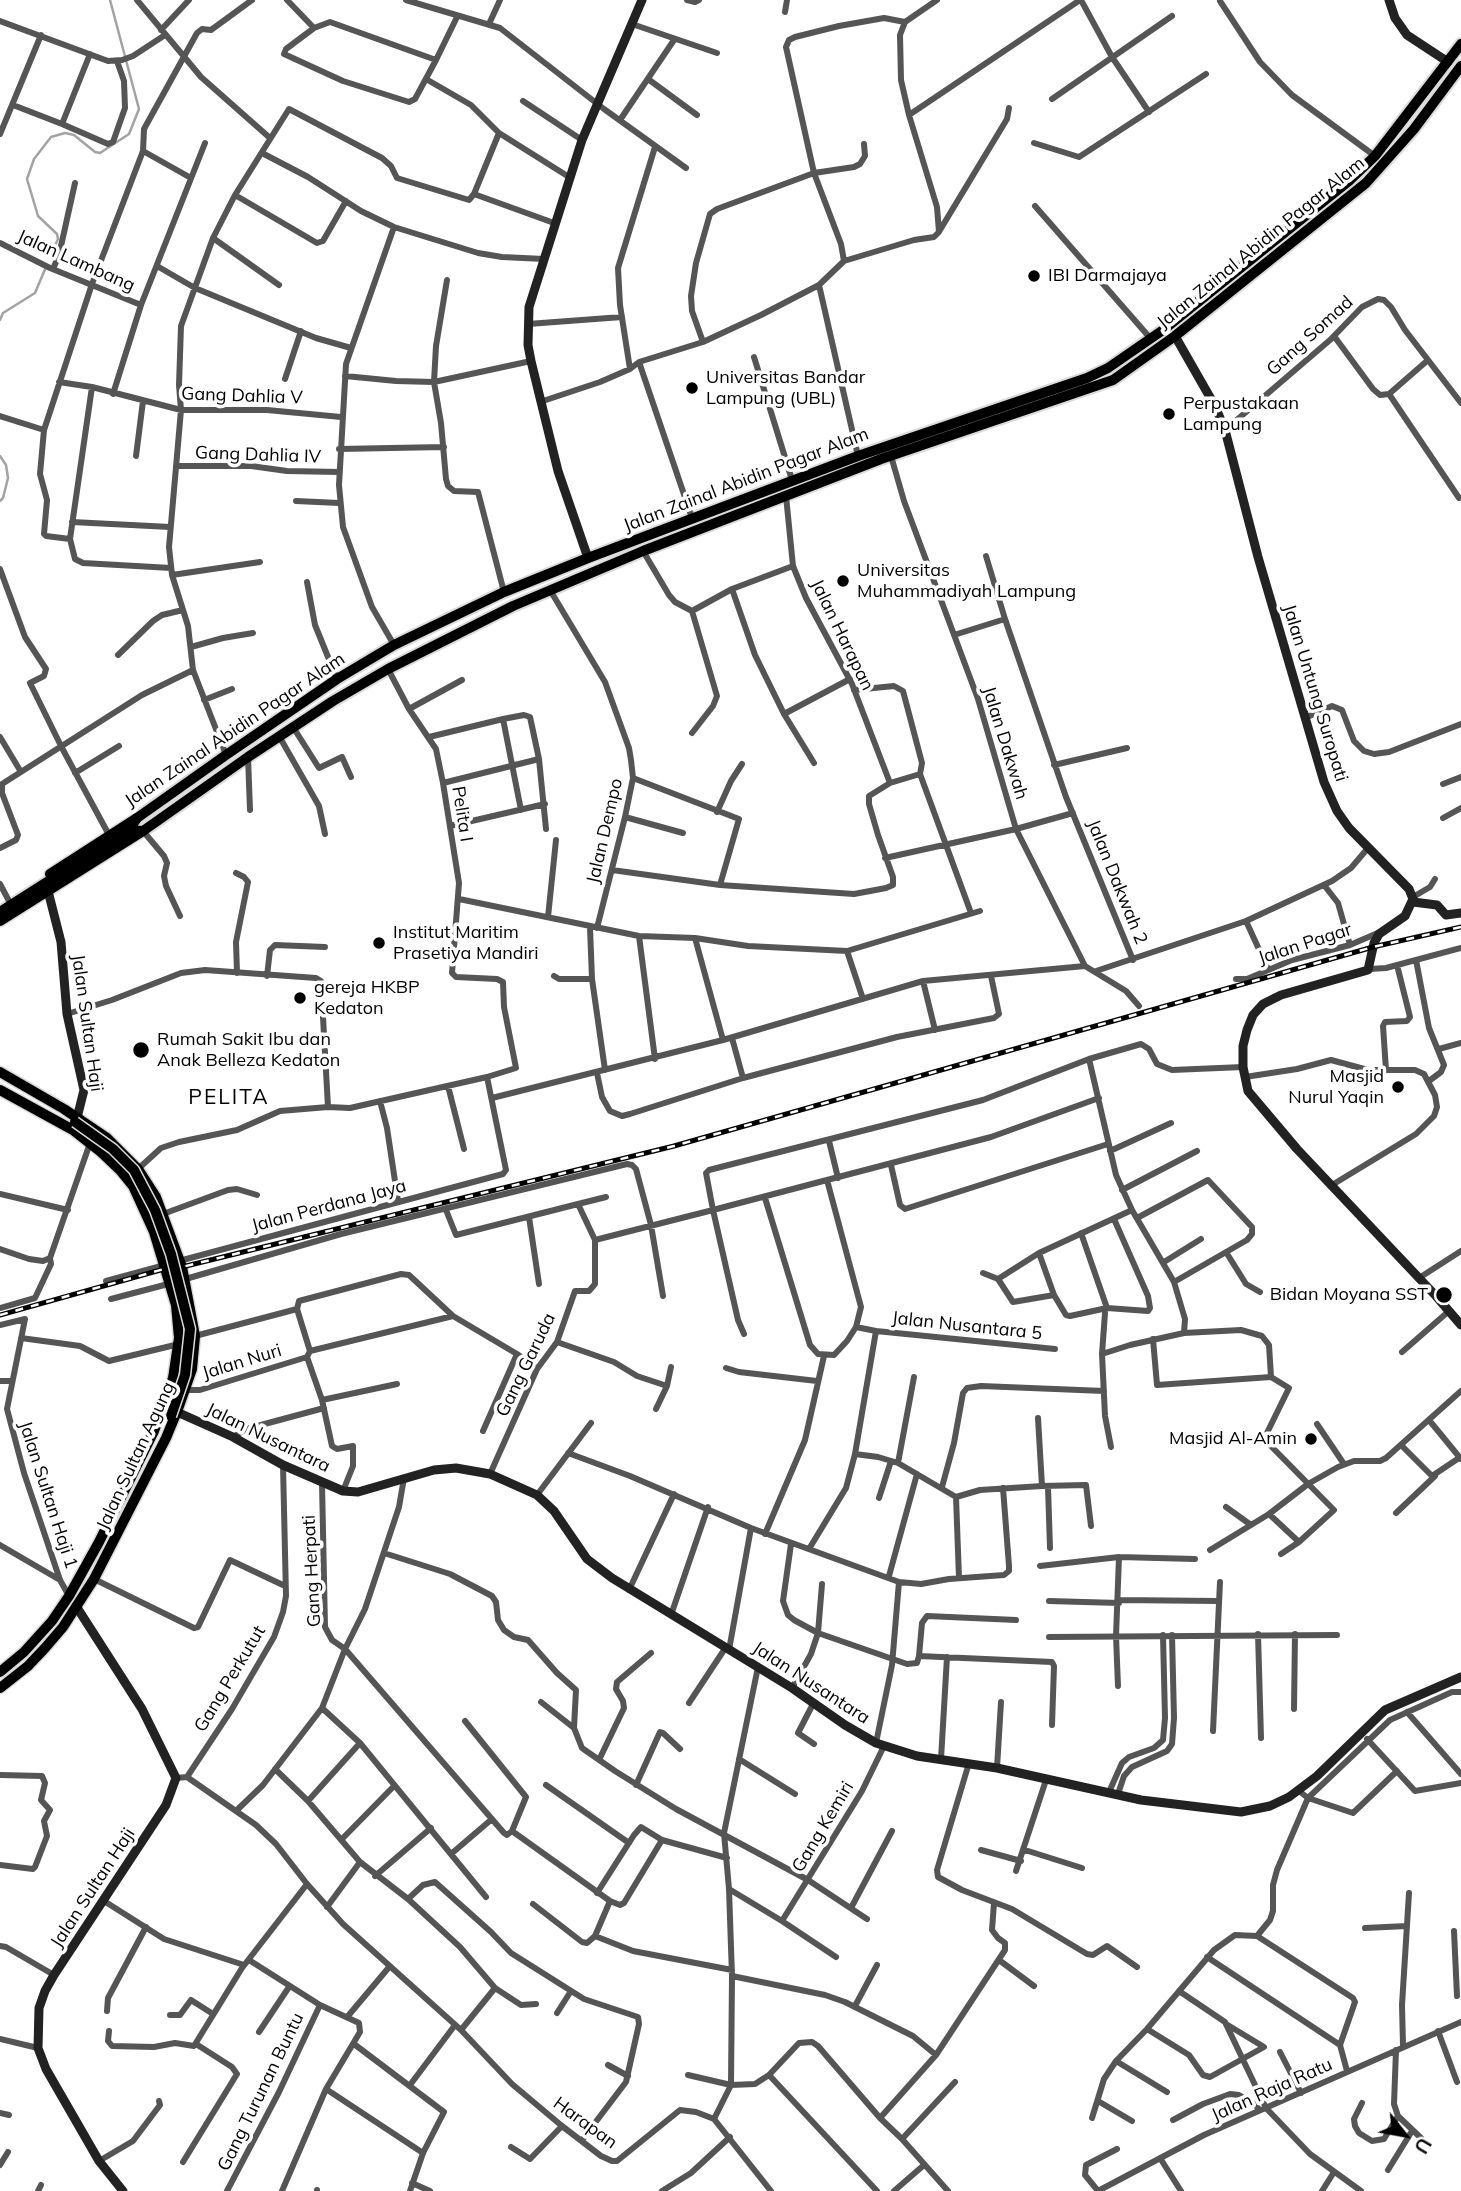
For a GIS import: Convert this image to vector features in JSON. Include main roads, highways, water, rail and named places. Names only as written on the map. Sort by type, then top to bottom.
[{"type":"highway","name":"Jalan Zainal Abidin Pagar Alam","points":[[1267,254],[1375,156],[1461,44]]},
{"type":"highway","name":"Jalan Zainal Abidin Pagar Alam","points":[[136,818],[337,679],[394,645],[505,592],[858,456],[1113,380],[1175,336],[1214,297],[1267,254],[1366,183],[1394,154],[1461,66]]},
{"type":"highway","points":[[1321,203],[1321,210],[1329,212]]},
{"type":"highway","name":"Jalan Zainal Abidin Pagar Alam","points":[[143,831],[293,727],[388,669],[477,624],[643,551],[891,456],[1108,368],[1214,297]]},
{"type":"highway","points":[[0,912],[120,834],[136,818]]},
{"type":"highway","points":[[120,834],[143,831]]},
{"type":"main road","name":"Jalan Zainal Abidin Pagar Alam","points":[[4,904],[120,834],[136,818]]},
{"type":"main road","name":"Jalan Zainal Abidin Pagar Alam","points":[[0,921],[143,831]]},
{"type":"main road","name":"Jalan Sultan Agung","points":[[0,1072],[72,1121],[132,1186],[154,1232],[176,1305],[179,1344],[173,1378],[154,1431],[131,1481],[69,1596],[35,1640],[10,1665],[0,1671]]},
{"type":"main road","name":"Jalan Sultan Agung","points":[[0,1090],[107,1138],[138,1170],[168,1228],[185,1279],[195,1336],[192,1368],[185,1390],[171,1414],[166,1438],[94,1579],[46,1648],[0,1688]]},
{"type":"main road","points":[[72,1121],[130,1175],[150,1212],[185,1331],[171,1414],[154,1431]]},
{"type":"main road","points":[[154,1232],[168,1228]]},
{"type":"waterway","points":[[51,254],[58,239],[57,234],[38,216],[27,179],[34,159],[51,137],[65,133],[74,135],[100,153],[129,134],[139,109],[110,0]]},
{"type":"waterway","points":[[0,320],[3,313],[35,293],[46,267]]},
{"type":"waterway","points":[[0,456],[6,465],[8,478],[0,501]]},
{"type":"railway","points":[[0,1315],[164,1269],[182,1267],[674,1146],[1373,947],[1461,927]]},
{"type":"place","name":"IBI Darmajaya","points":[[1034,276]]},
{"type":"place","name":"Universitas Bandar Lampung (UBL)","points":[[692,388]]},
{"type":"place","name":"Perpustakaan Lampung","points":[[1169,414]]},
{"type":"place","name":"Universitas Muhammadiyah Lampung","points":[[843,581]]},
{"type":"place","name":"Institut Maritim Prasetiya Mandiri","points":[[379,943]]},
{"type":"place","name":"gereja HKBP Kedaton","points":[[300,998]]},
{"type":"place","name":"Rumah Sakit Ibu dan Anak Belleza Kedaton","points":[[141,1050]]},
{"type":"place","name":"Masjid Nurul Yaqin","points":[[1398,1087]]},
{"type":"place","name":"Bidan Moyana SST","points":[[1444,1295]]},
{"type":"place","name":"Masjid Al-Amin","points":[[1311,1439]]},
{"type":"district","name":"PELITA","points":[[229,1098]]}]
